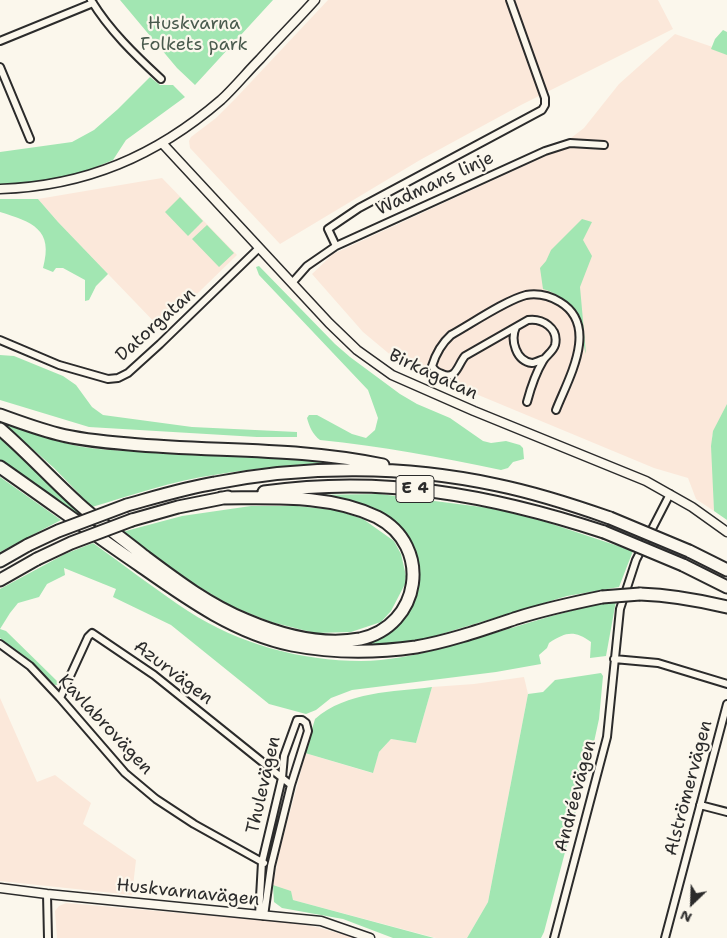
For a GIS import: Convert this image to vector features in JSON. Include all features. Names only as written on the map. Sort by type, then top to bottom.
[{"type":"highway","points":[[0,415],[57,434],[93,441],[336,458],[378,464],[419,473]]},
{"type":"highway","points":[[0,429],[79,504],[132,546],[191,590],[244,619],[286,634],[342,641],[376,633],[390,624],[402,612],[410,598],[414,570],[410,555],[403,541],[393,528],[378,518],[353,508],[314,500],[221,498]]},
{"type":"highway","points":[[0,467],[182,595],[237,626],[290,645],[353,652],[382,651],[418,646],[480,630],[562,605],[602,597],[640,594],[669,595],[727,607]]},
{"type":"highway","name":"E 4","points":[[0,561],[58,531],[127,505],[215,482],[273,474],[324,470],[374,470],[419,473],[497,485],[554,499],[610,518],[689,551],[727,570]]},
{"type":"highway","name":"E 4","points":[[0,580],[71,543],[132,520],[178,507],[274,490],[325,486],[375,486],[417,489],[493,500],[549,514],[604,532],[683,565],[727,587]]},
{"type":"street","points":[[0,189],[31,187],[82,178],[136,158],[162,143],[222,99],[315,0]]},
{"type":"street","points":[[336,246],[328,229],[359,208],[542,110],[546,98],[510,0]]},
{"type":"street","points":[[0,41],[92,2],[116,34],[161,79]]},
{"type":"street","points":[[0,67],[30,139]]},
{"type":"street","name":"Birkagatan","points":[[162,143],[357,350],[392,375],[474,411],[646,481],[692,507],[727,532]]},
{"type":"street","name":"Wadmans linje","points":[[292,283],[307,266],[336,246],[551,148],[570,143],[604,145]]},
{"type":"street","name":"Datorgatan","points":[[0,340],[59,365],[108,379],[118,378],[128,373],[160,344],[259,248]]},
{"type":"street","points":[[527,402],[532,381],[544,359],[555,345],[555,337],[547,324],[534,319],[528,320],[465,356],[460,362],[456,373],[452,376],[447,377],[437,372],[432,366],[442,342],[451,335],[514,299],[527,295],[541,294],[553,298],[572,313],[579,333],[580,351],[556,410]]},
{"type":"street","points":[[517,326],[513,334],[517,353],[532,363],[544,359]]},
{"type":"street","name":"Andréevägen","points":[[554,938],[607,737],[620,610],[636,560],[670,494]]},
{"type":"street","name":"Azurvägen","points":[[60,698],[88,637],[92,633],[154,675],[291,785]]},
{"type":"street","name":"Kavlabrovägen","points":[[0,644],[30,666],[125,773],[156,799],[194,824],[271,866]]},
{"type":"street","points":[[614,659],[658,663],[727,684]]},
{"type":"street","name":"Alströmervägen","points":[[665,938],[727,704]]},
{"type":"street","name":"Thulevägen","points":[[297,720],[302,720],[306,723],[308,731],[291,785],[261,916],[262,862],[282,778],[284,756],[297,720]]},
{"type":"street","points":[[700,805],[727,812]]},
{"type":"street","name":"Huskvarnavägen","points":[[0,888],[321,921],[370,938]]},
{"type":"street","points":[[47,894],[48,938]]},
{"type":"shaded area","points":[[328,0],[658,0],[673,29],[521,105],[420,160],[280,244],[190,148],[189,141],[191,137],[216,118],[235,99]]},
{"type":"shaded area","points":[[675,34],[727,52],[727,411],[712,436],[714,511],[696,499],[688,478],[654,468],[399,362],[363,332],[312,274],[333,254],[550,154],[584,128],[619,84]]},
{"type":"shaded area","points":[[162,178],[237,255],[161,329],[38,199]]},
{"type":"shaded area","points":[[524,677],[528,694],[488,902],[467,938],[436,938],[293,900],[290,891],[273,885],[280,849],[305,753],[372,773],[379,752],[391,739],[416,743],[432,687],[474,684]]},
{"type":"shaded area","points":[[0,698],[37,782],[55,775],[91,803],[83,824],[136,860],[132,895],[0,881]]},
{"type":"shaded area","points":[[66,903],[284,922],[317,927],[356,938],[57,938],[55,911],[59,906]]},
{"type":"green space","name":"Huskvarna Folkets park","points":[[120,0],[273,0],[195,85],[177,68]]},
{"type":"green space","points":[[723,30],[727,32],[727,55],[711,49],[715,39]]},
{"type":"green space","points":[[150,77],[160,85],[173,85],[185,97],[126,140],[113,160],[79,174],[54,180],[29,184],[0,185],[0,152],[72,142],[94,130]]},
{"type":"green space","points":[[180,197],[203,221],[188,236],[165,212]]},
{"type":"green space","points":[[0,199],[38,199],[108,274],[96,286],[89,300],[85,301],[85,280],[63,268],[56,268],[53,272],[43,268],[46,255],[43,236],[31,224],[0,212]]},
{"type":"green space","points":[[582,219],[592,222],[583,240],[592,256],[580,287],[586,354],[577,315],[563,299],[543,289],[540,268],[551,250]]},
{"type":"green space","points":[[207,225],[234,253],[219,267],[192,239]]},
{"type":"green space","points":[[259,266],[335,344],[400,394],[417,404],[450,418],[483,441],[491,443],[506,441],[520,445],[523,448],[524,459],[513,462],[508,468],[501,470],[410,452],[320,440],[315,436],[310,427],[307,418],[309,415],[317,415],[352,434],[366,438],[375,430],[378,418],[368,390],[259,275],[256,267]]},
{"type":"green space","points":[[0,355],[14,356],[63,376],[76,385],[92,407],[103,415],[192,427],[297,432],[297,437],[257,437],[89,427],[0,400]]},
{"type":"green space","points":[[727,404],[727,520],[714,511],[711,446],[713,431]]},
{"type":"green space","points":[[11,425],[57,441],[107,450],[336,462],[260,469],[199,478],[92,507],[54,468],[7,426]]},
{"type":"green space","points":[[0,433],[19,449],[61,493],[86,515],[112,536],[188,590],[240,621],[266,631],[312,642],[341,645],[354,644],[371,640],[385,633],[398,624],[408,612],[418,584],[413,551],[393,523],[374,511],[363,507],[307,495],[380,494],[489,508],[534,518],[633,551],[619,587],[567,596],[428,638],[381,646],[350,648],[289,640],[250,627],[219,613],[153,570],[0,460]]},
{"type":"green space","points":[[0,477],[61,520],[0,552]]},
{"type":"green space","points":[[251,506],[297,506],[335,510],[363,519],[394,541],[401,554],[406,576],[405,584],[391,611],[381,622],[351,632],[315,633],[271,622],[231,606],[193,583],[122,532],[182,516]]},
{"type":"green space","points":[[93,543],[164,595],[207,623],[249,641],[294,654],[316,658],[361,661],[411,655],[440,649],[571,611],[616,601],[606,656],[590,658],[591,642],[575,634],[570,634],[549,643],[547,648],[539,655],[541,664],[496,672],[352,690],[331,698],[316,710],[306,714],[269,704],[171,625],[113,597],[116,589],[64,568],[65,575],[47,584],[39,597],[18,603],[0,629],[0,589],[65,554]]},
{"type":"green space","points":[[0,629],[6,631],[60,682],[63,680],[85,638],[62,684],[55,685],[0,638]]},
{"type":"green space","points":[[601,673],[603,676],[599,719],[594,742],[541,938],[467,938],[488,902],[528,694],[543,692],[555,680]]},
{"type":"green space","points":[[432,687],[416,743],[391,739],[379,752],[373,773],[305,753],[315,719],[341,703],[371,694]]},
{"type":"green space","points":[[273,885],[291,891],[293,900],[434,938],[393,938],[343,919],[282,908],[274,902]]}]
